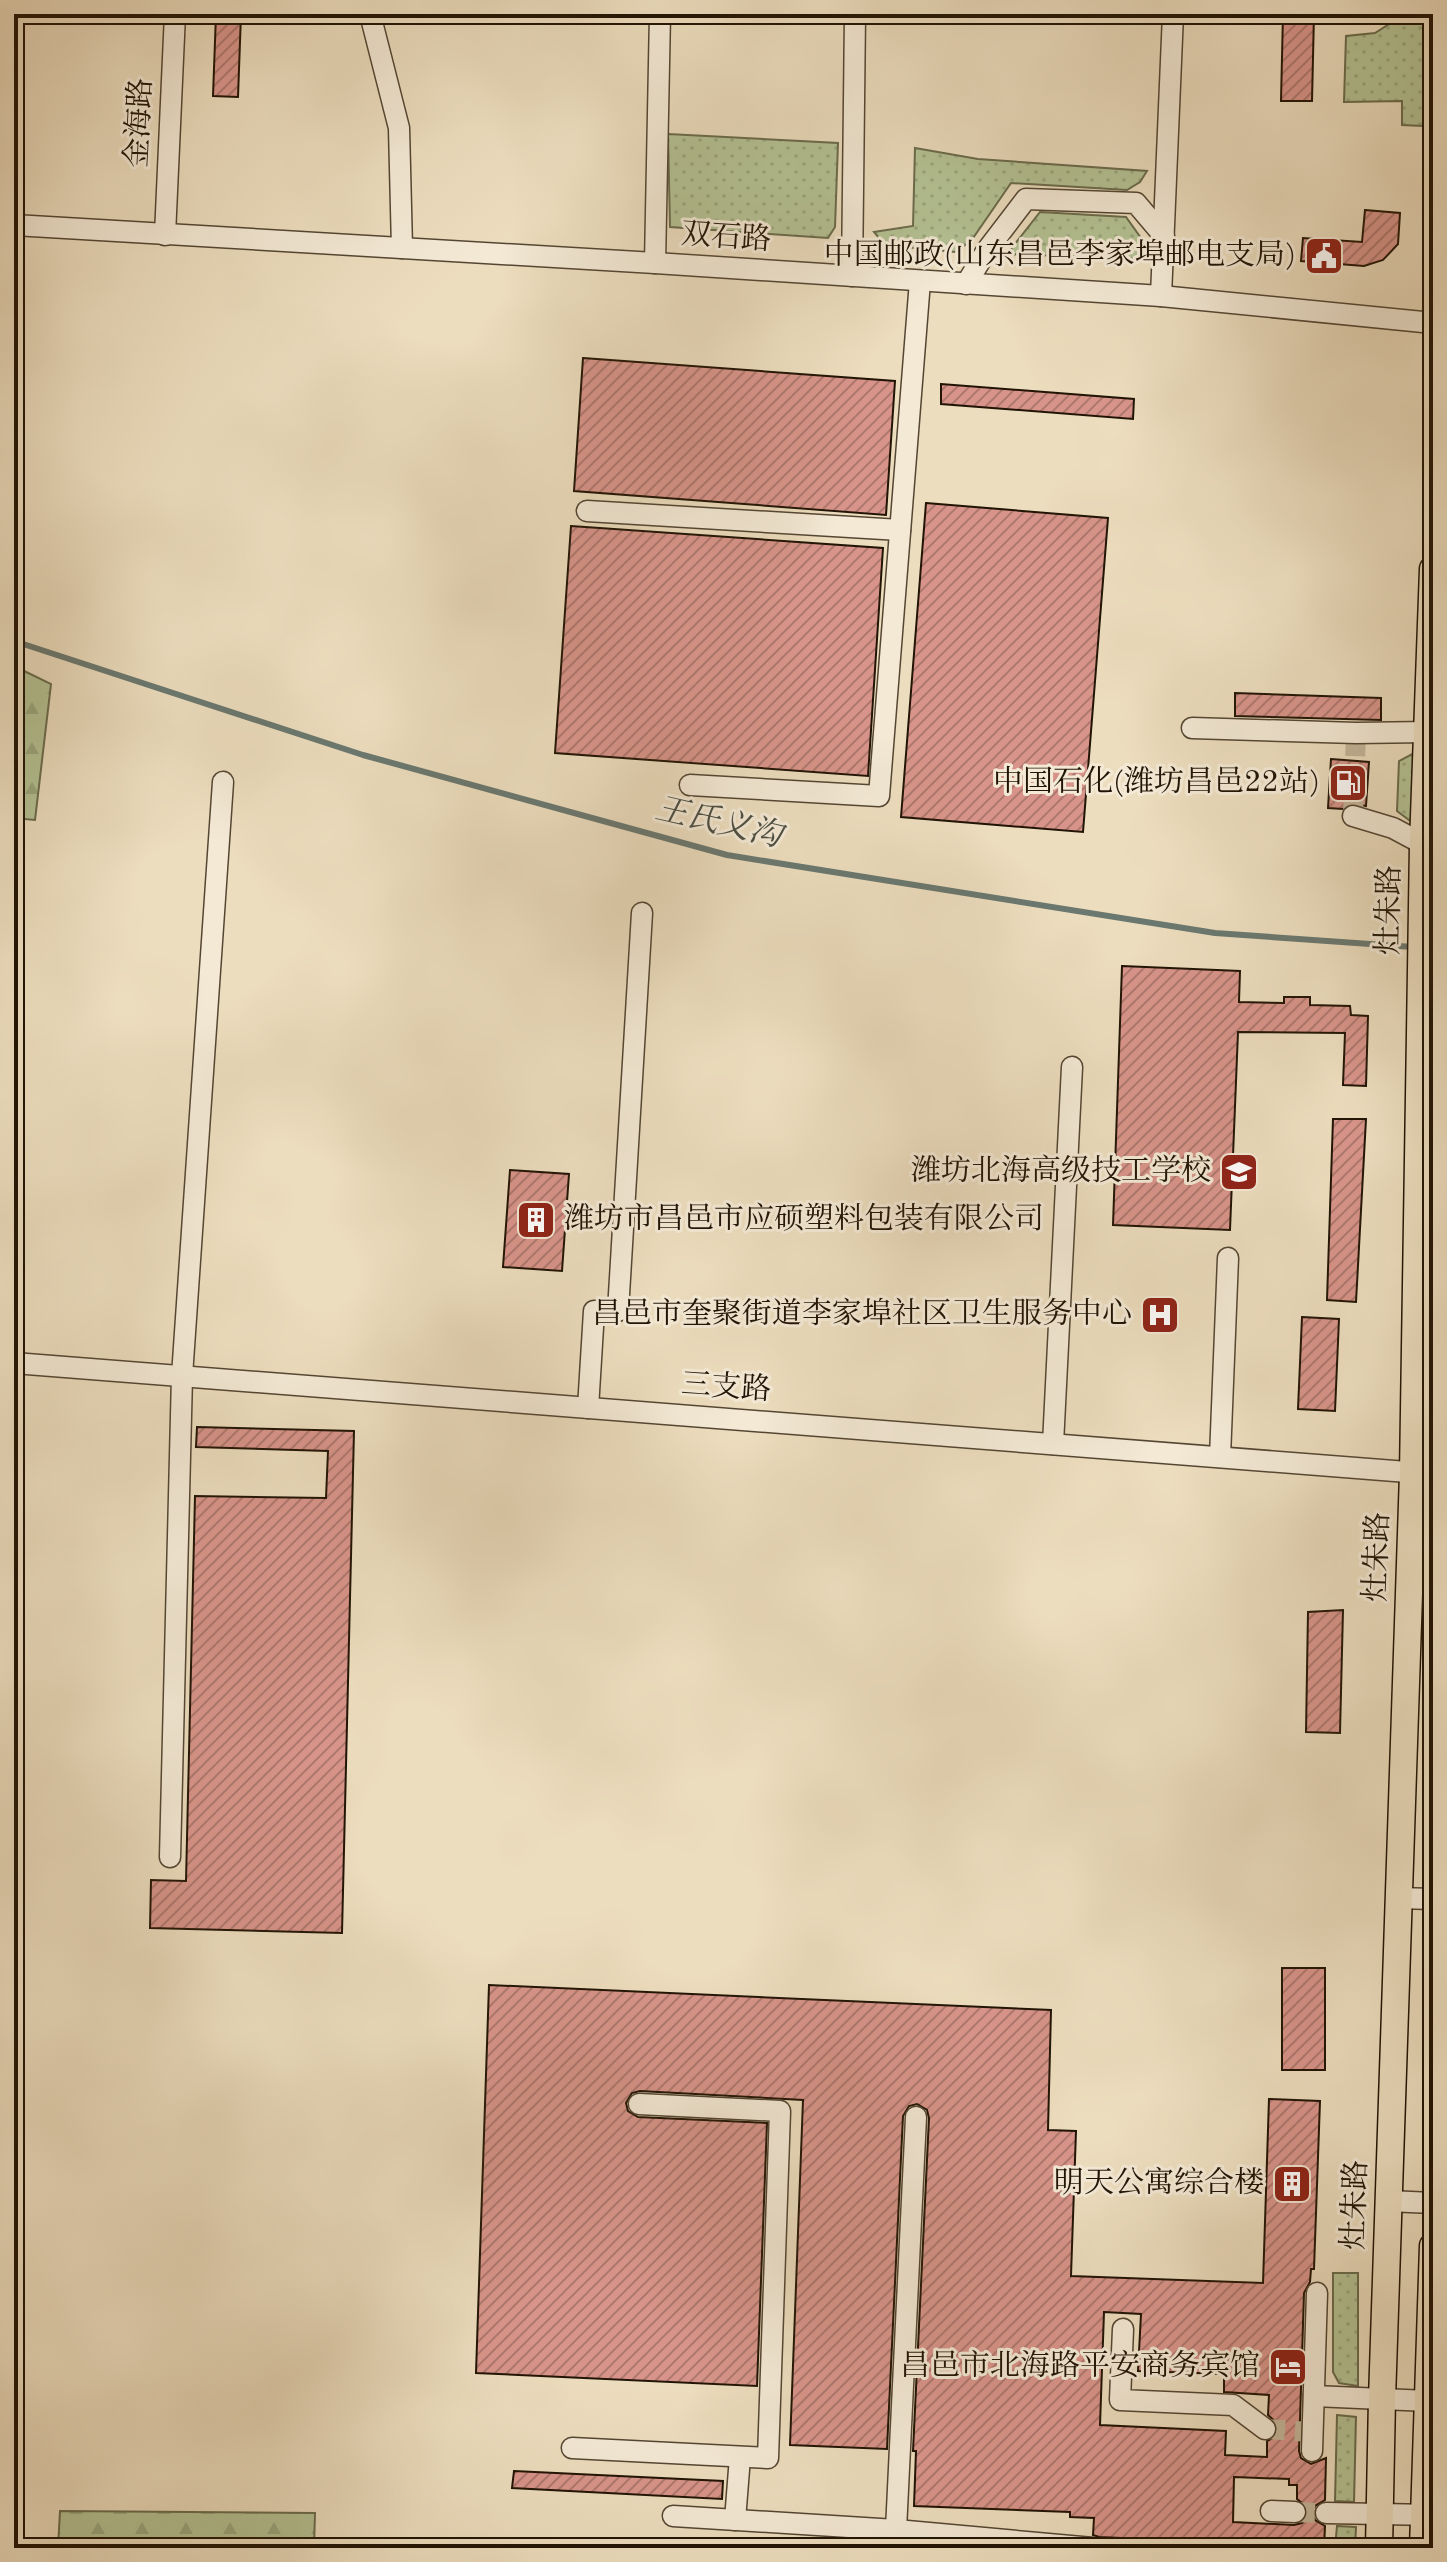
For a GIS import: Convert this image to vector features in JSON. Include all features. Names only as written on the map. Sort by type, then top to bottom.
[{"type":"main road","name":"灶朱路","points":[[1379,2548],[1398,1898],[1423,1474],[1420,1016],[1433,569]]},
{"type":"main road","points":[[1423,2548],[1429,2515],[1428,2401],[1433,2246]]},
{"type":"street","name":"金海路","points":[[165,235],[175,14]]},
{"type":"street","points":[[370,14],[399,128],[402,248]]},
{"type":"street","points":[[655,263],[660,14]]},
{"type":"street","points":[[852,276],[855,14]]},
{"type":"street","points":[[1161,296],[1173,14]]},
{"type":"street","points":[[966,284],[987,250],[1026,199],[1136,203],[1164,236]]},
{"type":"street","name":"双石路","points":[[14,225],[1161,296],[1433,323]]},
{"type":"street","points":[[690,785],[879,796],[920,281]]},
{"type":"street","points":[[587,511],[900,530]]},
{"type":"street","points":[[1192,728],[1428,732]]},
{"type":"street","points":[[170,1857],[182,1376],[223,782]]},
{"type":"street","points":[[1353,816],[1393,828],[1423,844]]},
{"type":"street","points":[[588,1408],[594,1311],[618,1311],[642,913]]},
{"type":"street","points":[[1053,1444],[1072,1067]]},
{"type":"street","points":[[1220,1457],[1228,1258]]},
{"type":"street","name":"三支路","points":[[14,1363],[1423,1474]]},
{"type":"street","points":[[1398,1898],[1433,1899]]},
{"type":"street","points":[[572,2448],[768,2458],[780,2111],[639,2104]]},
{"type":"street","points":[[896,2530],[916,2117]]},
{"type":"street","points":[[1388,2201],[1433,2203]]},
{"type":"street","points":[[1312,2451],[1317,2293]]},
{"type":"street","points":[[1123,2329],[1120,2400],[1233,2405],[1265,2429]]},
{"type":"street","points":[[1314,2396],[1428,2401]]},
{"type":"street","points":[[735,2520],[740,2457]]},
{"type":"street","points":[[1271,2511],[1295,2512]]},
{"type":"street","points":[[1326,2513],[1429,2515]]},
{"type":"street","points":[[673,2516],[896,2530],[1093,2548]]},
{"type":"green space","points":[[1405,14],[1429,14],[1423,126],[1402,125],[1402,101],[1344,102],[1346,36],[1375,33]]},
{"type":"green space","points":[[668,134],[838,143],[835,227],[828,238],[670,227]]},
{"type":"green space","points":[[915,148],[978,159],[1147,171],[1140,182],[1127,190],[1011,183],[971,241],[955,252],[885,245],[874,232],[913,226]]},
{"type":"green space","points":[[1040,212],[1126,217],[1146,245],[1144,259],[1007,254]]},
{"type":"green space","points":[[14,666],[51,684],[35,820],[14,818]]},
{"type":"green space","points":[[1416,752],[1413,823],[1397,811],[1399,761]]},
{"type":"green space","points":[[1333,2273],[1358,2273],[1358,2386],[1339,2383],[1333,2372]]},
{"type":"green space","points":[[1337,2415],[1356,2417],[1354,2502],[1335,2501]]},
{"type":"green space","points":[[60,2511],[315,2513],[314,2548],[58,2548]]},
{"type":"green space","points":[[1337,2526],[1356,2527],[1355,2548],[1335,2548]]},
{"type":"building","points":[[216,14],[241,14],[238,97],[213,96]]},
{"type":"building","points":[[1283,14],[1314,14],[1312,101],[1281,101]]},
{"type":"building","points":[[1365,210],[1400,213],[1398,244],[1383,260],[1364,266],[1301,261],[1303,238],[1362,242]]},
{"type":"building","points":[[583,358],[895,381],[886,515],[574,491]]},
{"type":"building","points":[[941,384],[1134,399],[1133,419],[941,404]]},
{"type":"building","points":[[926,503],[1108,518],[1083,832],[901,817]]},
{"type":"building","points":[[571,526],[883,548],[868,776],[555,753]]},
{"type":"building","points":[[1235,693],[1381,698],[1381,720],[1235,716]]},
{"type":"building","points":[[1331,759],[1369,762],[1366,806],[1351,803],[1343,809],[1328,808]]},
{"type":"building","points":[[1122,966],[1240,971],[1239,1002],[1284,1003],[1284,997],[1310,997],[1310,1005],[1350,1006],[1351,1015],[1368,1016],[1366,1086],[1343,1085],[1345,1033],[1238,1032],[1230,1230],[1113,1225]]},
{"type":"building","points":[[1333,1119],[1366,1119],[1356,1302],[1327,1300]]},
{"type":"building","name":"潍坊市昌邑市应硕塑料包装有限公司","points":[[510,1170],[569,1174],[562,1271],[503,1267]]},
{"type":"building","points":[[1302,1317],[1339,1319],[1335,1411],[1298,1409]]},
{"type":"building","points":[[197,1427],[354,1431],[342,1933],[150,1928],[151,1880],[186,1881],[195,1496],[326,1498],[328,1451],[196,1447]]},
{"type":"building","points":[[1343,1610],[1340,1733],[1306,1732],[1308,1612]]},
{"type":"building","points":[[1282,1968],[1325,1968],[1325,2070],[1282,2070]]},
{"type":"building","points":[[489,1985],[1051,2010],[1048,2130],[1076,2131],[1071,2276],[1263,2283],[1269,2099],[1320,2101],[1314,2269],[1311,2269],[1310,2282],[1304,2293],[1299,2451],[1301,2458],[1311,2464],[1326,2458],[1325,2500],[1315,2506],[1313,2514],[1315,2520],[1325,2526],[1324,2547],[1099,2537],[1093,2535],[1094,2518],[1070,2517],[1070,2512],[914,2506],[916,2451],[913,2451],[929,2118],[927,2110],[917,2104],[909,2106],[903,2116],[887,2449],[790,2445],[803,2100],[640,2091],[632,2093],[626,2103],[628,2111],[638,2117],[767,2123],[757,2386],[476,2373]],"holes":[[[1104,2312],[1141,2314],[1138,2371],[1224,2374],[1224,2392],[1269,2395],[1268,2415],[1277,2423],[1278,2430],[1275,2437],[1267,2441],[1267,2457],[1225,2455],[1226,2431],[1100,2425]],[[1234,2477],[1289,2479],[1289,2485],[1297,2485],[1297,2499],[1307,2507],[1306,2518],[1294,2525],[1233,2522]]]},
{"type":"building","points":[[514,2471],[723,2481],[722,2499],[512,2488]]},
{"type":"waterway","name":"王氏义沟","points":[[14,641],[363,755],[727,855],[1215,933],[1413,947]]},
{"type":"tunnel","points":[[1353,816],[1356,733]]},
{"type":"tunnel","points":[[1265,2429],[1312,2432]]},
{"type":"tunnel","points":[[1295,2512],[1326,2513]]},
{"type":"place","name":"中国邮政(山东昌邑李家埠邮电支局)","points":[[1324,256]]},
{"type":"place","name":"中国石化(潍坊昌邑22站)","points":[[1348,783]]},
{"type":"place","name":"潍坊北海高级技工学校","points":[[1239,1172]]},
{"type":"place","name":"潍坊市昌邑市应硕塑料包装有限公司","points":[[536,1220]]},
{"type":"place","name":"昌邑市奎聚街道李家埠社区卫生服务中心","points":[[1160,1315]]},
{"type":"place","name":"明天公寓综合楼","points":[[1292,2184]]},
{"type":"place","name":"昌邑市北海路平安商务宾馆","points":[[1288,2367]]}]
